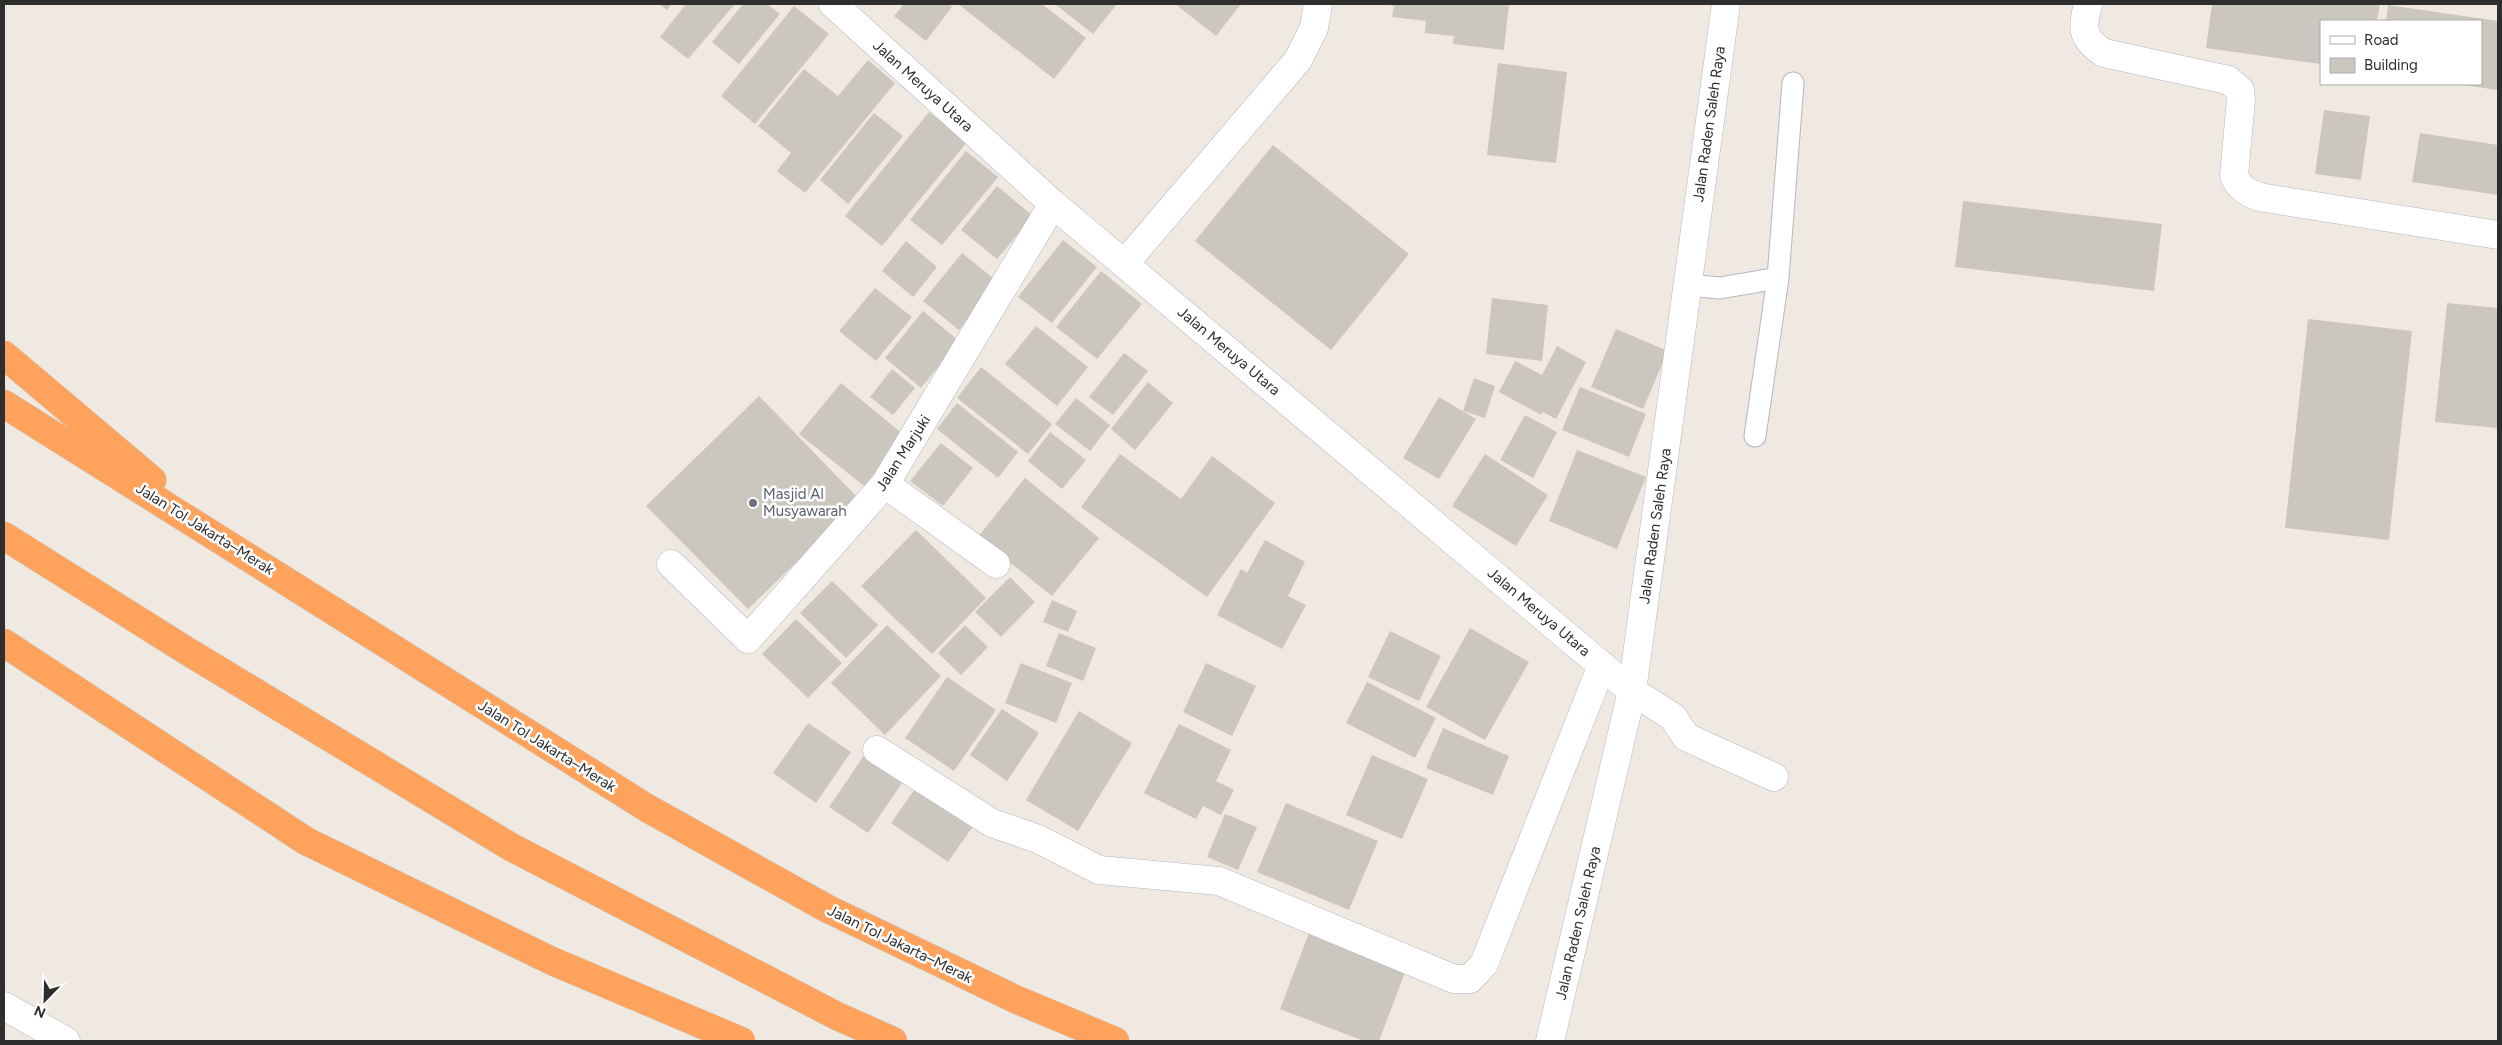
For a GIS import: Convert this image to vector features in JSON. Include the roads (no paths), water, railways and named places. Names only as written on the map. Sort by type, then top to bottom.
[{"type":"highway","points":[[4,355],[217,536]]},
{"type":"highway","name":"Jalan Tol Jakarta–Merak","points":[[4,404],[217,536],[339,616],[673,822],[826,908],[1015,999],[1115,1041]]},
{"type":"highway","points":[[4,536],[187,651],[511,847],[837,1016],[893,1041]]},
{"type":"highway","points":[[4,642],[306,841],[552,961],[741,1041]]},
{"type":"street","name":"Jalan Meruya Utara","points":[[833,4],[1053,204],[1632,691],[1673,717],[1686,737],[1774,778]]},
{"type":"street","points":[[1125,263],[1298,60],[1314,28],[1318,4]]},
{"type":"street","name":"Jalan Raden Saleh Raya","points":[[1550,1041],[1632,691],[1726,4]]},
{"type":"street","points":[[2088,4],[2084,29],[2087,40],[2104,53],[2228,80],[2238,87],[2241,99],[2234,176],[2237,184],[2246,192],[2265,198],[2498,235]]},
{"type":"street","name":"Jalan Marjuki","points":[[671,564],[748,639],[885,484],[1053,204]]},
{"type":"street","points":[[885,484],[996,564]]},
{"type":"street","points":[[877,750],[992,823],[1038,839],[1099,870],[1219,881],[1454,980],[1470,978],[1484,964],[1602,665]]},
{"type":"street","points":[[4,1006],[66,1041]]},
{"type":"lane","points":[[1755,436],[1778,278],[1793,83]]},
{"type":"lane","points":[[1687,285],[1720,288],[1778,278]]},
{"type":"place","name":"Masjid Al Musyawarah","points":[[753,503]]}]
